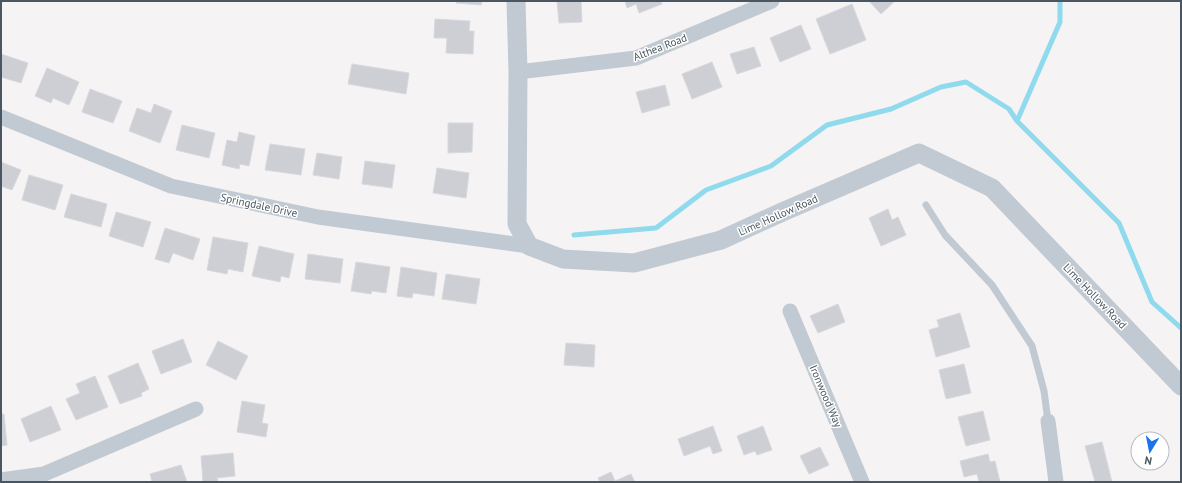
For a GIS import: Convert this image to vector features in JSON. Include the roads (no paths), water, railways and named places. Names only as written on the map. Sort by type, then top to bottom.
[{"type":"street","points":[[516,1],[518,72],[517,224],[529,246]]},
{"type":"street","name":"Althea Road","points":[[518,72],[636,58],[772,1]]},
{"type":"street","name":"Springdale Drive","points":[[1,117],[171,186],[318,217],[529,246]]},
{"type":"street","name":"Lime Hollow Road","points":[[529,246],[563,259],[634,262],[721,240],[919,153],[992,188],[1181,386]]},
{"type":"street","name":"Ironwood Way","points":[[790,311],[862,482]]},
{"type":"street","points":[[1,480],[44,474],[196,409]]},
{"type":"street","points":[[1048,421],[1056,482]]},
{"type":"lane","points":[[926,205],[946,235],[992,285],[1032,346],[1044,391],[1048,421]]},
{"type":"waterway","points":[[1017,121],[1060,22],[1060,1]]},
{"type":"waterway","points":[[574,235],[656,228],[706,190],[771,166],[827,125],[891,109],[941,87],[966,82],[1009,109],[1017,121],[1119,223],[1152,302],[1181,328]]}]
